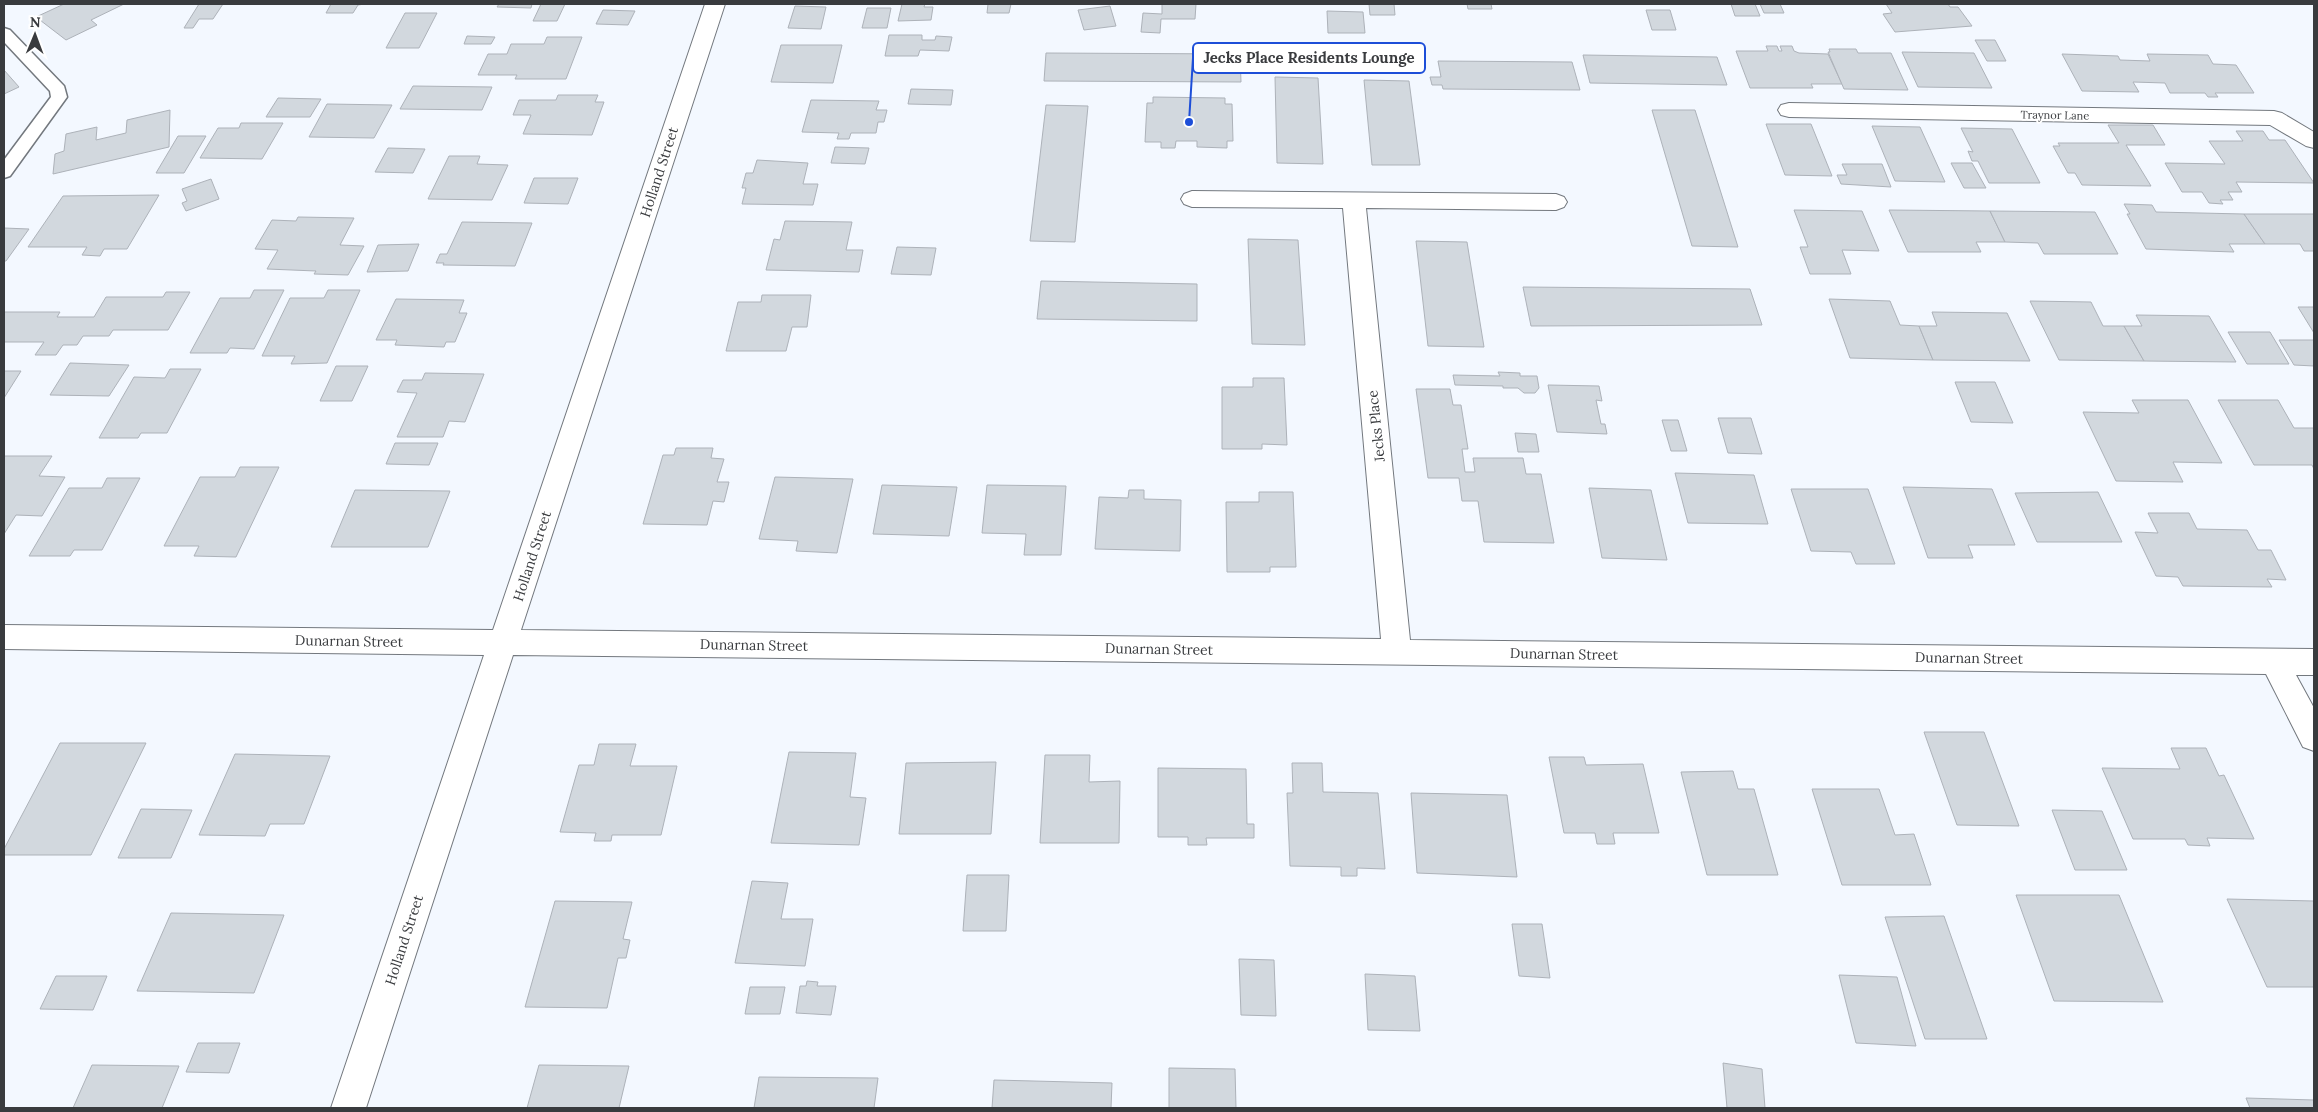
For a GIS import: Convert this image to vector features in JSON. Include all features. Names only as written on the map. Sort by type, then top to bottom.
[{"type":"street","name":"Holland Street","points":[[348,1108],[715,4]]},
{"type":"street","name":"Traynor Lane","points":[[1789,110],[2274,118],[2314,141]]},
{"type":"street","points":[[1192,199],[1556,202]]},
{"type":"street","name":"Jecks Place","points":[[1354,200],[1398,652]]},
{"type":"street","name":"Dunarnan Street","points":[[4,637],[2314,662]]},
{"type":"street","points":[[2274,661],[2314,737]]},
{"type":"lane","points":[[4,33],[58,90],[59,97],[4,172]]},
{"type":"building","points":[[64,4],[124,4],[91,20],[97,25],[66,40],[36,17]]},
{"type":"building","points":[[199,4],[223,4],[213,19],[199,19],[193,28],[184,28]]},
{"type":"building","points":[[331,4],[365,4],[358,5],[353,13],[326,13]]},
{"type":"building","points":[[499,4],[532,4],[531,8],[497,7]]},
{"type":"building","points":[[541,4],[565,4],[557,21],[533,21]]},
{"type":"building","points":[[902,4],[925,4],[924,7],[933,7],[931,20],[898,21]]},
{"type":"building","points":[[988,4],[1011,4],[1009,13],[987,13]]},
{"type":"building","points":[[1162,4],[1196,4],[1195,19],[1161,19],[1160,33],[1141,32],[1143,13],[1162,14]]},
{"type":"building","points":[[1369,4],[1394,4],[1395,15],[1370,15]]},
{"type":"building","points":[[1467,4],[1491,4],[1492,9],[1468,9]]},
{"type":"building","points":[[1731,4],[1755,4],[1760,16],[1735,16]]},
{"type":"building","points":[[1760,4],[1780,4],[1784,13],[1764,13]]},
{"type":"building","points":[[1886,4],[1948,4],[1950,7],[1958,7],[1972,26],[1895,32],[1883,14],[1892,13]]},
{"type":"building","points":[[795,6],[826,7],[821,29],[788,28]]},
{"type":"building","points":[[1110,6],[1116,26],[1084,30],[1078,10]]},
{"type":"building","points":[[867,8],[891,8],[887,28],[862,28]]},
{"type":"building","points":[[603,10],[635,11],[628,25],[596,24]]},
{"type":"building","points":[[1646,10],[1670,10],[1676,30],[1652,30]]},
{"type":"building","points":[[1327,11],[1363,12],[1365,33],[1328,33]]},
{"type":"building","points":[[405,13],[437,13],[419,48],[386,48]]},
{"type":"building","points":[[889,35],[922,35],[922,40],[935,40],[936,36],[952,37],[949,51],[920,50],[918,56],[885,56]]},
{"type":"building","points":[[467,36],[495,37],[491,44],[464,44]]},
{"type":"building","points":[[547,37],[582,37],[566,79],[515,79],[517,75],[478,75],[488,54],[507,54],[511,44],[544,44]]},
{"type":"building","points":[[1975,40],[1995,40],[2006,61],[1987,61]]},
{"type":"building","points":[[781,45],[842,45],[833,83],[771,82]]},
{"type":"building","points":[[1766,46],[1777,46],[1779,51],[1782,51],[1780,46],[1792,46],[1794,51],[1799,53],[1828,54],[1842,84],[1811,84],[1813,88],[1750,88],[1736,51],[1768,51]]},
{"type":"building","points":[[1829,49],[1856,49],[1858,53],[1891,53],[1908,90],[1844,89],[1828,52],[1830,52]]},
{"type":"building","points":[[1902,52],[1974,53],[1992,88],[1918,87]]},
{"type":"building","points":[[1046,53],[1240,54],[1241,82],[1044,81]]},
{"type":"building","points":[[2062,54],[2118,56],[2120,60],[2150,61],[2147,54],[2208,55],[2213,64],[2236,65],[2254,93],[2215,93],[2218,97],[2208,97],[2205,93],[2170,93],[2165,83],[2133,82],[2139,92],[2082,91]]},
{"type":"building","points":[[1583,55],[1717,57],[1727,85],[1590,83]]},
{"type":"building","points":[[1438,61],[1572,62],[1580,90],[1443,89],[1442,85],[1432,85],[1430,77],[1441,77]]},
{"type":"building","points":[[4,70],[19,87],[4,94]]},
{"type":"building","points":[[1275,77],[1318,78],[1323,164],[1277,163]]},
{"type":"building","points":[[1364,80],[1409,81],[1420,165],[1372,165]]},
{"type":"building","points":[[413,86],[492,87],[482,110],[400,109]]},
{"type":"building","points":[[911,89],[953,90],[951,105],[908,104]]},
{"type":"building","points":[[558,95],[598,95],[595,102],[604,102],[592,135],[523,134],[531,115],[513,115],[519,100],[556,100]]},
{"type":"building","points":[[1153,97],[1225,98],[1225,104],[1232,104],[1233,141],[1227,141],[1227,148],[1197,147],[1197,141],[1176,141],[1175,148],[1161,148],[1161,142],[1145,142],[1147,103],[1153,103]]},
{"type":"building","points":[[278,98],[321,99],[310,117],[266,117]]},
{"type":"building","points":[[811,100],[879,101],[876,110],[887,110],[884,122],[878,122],[876,133],[851,133],[849,139],[837,139],[839,133],[802,132]]},
{"type":"building","points":[[327,104],[392,105],[374,138],[309,137]]},
{"type":"building","points":[[1046,105],[1088,106],[1075,242],[1030,241]]},
{"type":"building","points":[[170,110],[169,147],[53,174],[55,154],[64,151],[66,134],[97,127],[96,140],[126,133],[127,120]]},
{"type":"building","points":[[1652,110],[1695,110],[1738,247],[1692,246]]},
{"type":"building","points":[[241,123],[283,123],[262,159],[200,158],[218,128],[239,128]]},
{"type":"building","points":[[1766,124],[1811,124],[1832,176],[1785,175]]},
{"type":"building","points":[[2108,125],[2153,125],[2165,145],[2126,145],[2151,186],[2082,185],[2075,173],[2068,173],[2053,146],[2060,146],[2058,143],[2119,143]]},
{"type":"building","points":[[1872,126],[1920,127],[1945,182],[1895,181]]},
{"type":"building","points":[[1961,128],[2012,129],[2040,183],[1989,183],[1978,161],[1972,161],[1968,151],[1973,152]]},
{"type":"building","points":[[2236,131],[2263,131],[2269,140],[2285,140],[2314,183],[2236,182],[2242,192],[2228,192],[2233,200],[2220,200],[2223,204],[2209,203],[2202,192],[2182,192],[2165,163],[2225,164],[2209,141],[2243,141]]},
{"type":"building","points":[[178,136],[206,136],[184,173],[156,173]]},
{"type":"building","points":[[835,147],[869,148],[865,164],[831,163]]},
{"type":"building","points":[[388,148],[425,149],[413,173],[375,172]]},
{"type":"building","points":[[449,156],[480,156],[477,164],[508,165],[492,200],[428,199]]},
{"type":"building","points":[[757,160],[808,163],[803,184],[818,184],[813,205],[742,204],[746,188],[742,188],[746,173],[753,173]]},
{"type":"building","points":[[1951,163],[1972,163],[1986,188],[1964,188]]},
{"type":"building","points":[[1842,164],[1882,164],[1891,187],[1841,184],[1837,175],[1847,175]]},
{"type":"building","points":[[534,178],[578,178],[568,204],[524,203]]},
{"type":"building","points":[[211,179],[219,199],[186,211],[182,203],[187,201],[182,189]]},
{"type":"building","points":[[159,195],[127,249],[104,249],[100,256],[82,255],[87,247],[28,247],[63,196]]},
{"type":"building","points":[[2124,204],[2152,205],[2156,212],[2244,214],[2265,244],[2229,244],[2234,252],[2146,249],[2127,214],[2130,214]]},
{"type":"building","points":[[1794,210],[1862,211],[1879,251],[1842,250],[1851,274],[1810,274],[1800,247],[1808,247]]},
{"type":"building","points":[[1889,210],[1990,211],[2005,242],[1976,242],[1981,252],[1908,252]]},
{"type":"building","points":[[1990,211],[2095,212],[2118,254],[2044,254],[2038,243],[2005,242]]},
{"type":"building","points":[[2244,214],[2314,214],[2314,251],[2304,251],[2300,244],[2265,244]]},
{"type":"building","points":[[298,217],[354,218],[340,245],[364,246],[348,275],[314,274],[316,271],[267,269],[278,250],[255,249],[272,220],[296,221]]},
{"type":"building","points":[[785,221],[852,222],[846,250],[863,250],[859,272],[766,270],[774,239],[780,240]]},
{"type":"building","points":[[462,222],[532,223],[515,266],[443,265],[444,263],[436,263],[440,254],[447,254]]},
{"type":"building","points":[[4,228],[29,229],[6,261],[4,261]]},
{"type":"building","points":[[1248,239],[1298,240],[1305,345],[1252,344]]},
{"type":"building","points":[[1416,241],[1467,242],[1484,347],[1428,346]]},
{"type":"building","points":[[419,244],[408,271],[367,272],[378,245]]},
{"type":"building","points":[[897,247],[936,248],[931,275],[891,274]]},
{"type":"building","points":[[1041,281],[1197,284],[1197,321],[1037,319]]},
{"type":"building","points":[[1523,287],[1750,289],[1762,325],[1531,326]]},
{"type":"building","points":[[254,290],[284,290],[254,349],[230,348],[227,353],[190,353],[220,298],[250,298]]},
{"type":"building","points":[[328,290],[360,290],[327,363],[291,364],[295,356],[262,356],[290,298],[324,298]]},
{"type":"building","points":[[166,292],[190,292],[168,330],[113,330],[109,336],[83,336],[77,345],[63,345],[56,355],[35,355],[44,342],[4,342],[4,312],[60,312],[57,317],[94,317],[106,297],[163,297]]},
{"type":"building","points":[[762,295],[811,295],[807,327],[792,327],[786,351],[726,351],[738,302],[761,302]]},
{"type":"building","points":[[396,299],[464,300],[459,313],[467,313],[455,342],[446,342],[444,347],[395,345],[397,340],[376,340]]},
{"type":"building","points":[[1829,299],[1890,301],[1900,325],[1919,326],[1933,360],[1850,358]]},
{"type":"building","points":[[2030,301],[2091,302],[2103,326],[2124,326],[2144,361],[2059,360]]},
{"type":"building","points":[[2298,307],[2314,307],[2314,333]]},
{"type":"building","points":[[1932,312],[2007,313],[2030,361],[1933,360],[1919,326],[1937,326]]},
{"type":"building","points":[[2136,315],[2209,316],[2236,362],[2144,361],[2124,326],[2142,326]]},
{"type":"building","points":[[2228,332],[2270,332],[2289,364],[2247,364]]},
{"type":"building","points":[[2279,340],[2314,340],[2314,366],[2294,365]]},
{"type":"building","points":[[70,363],[129,365],[109,396],[50,395]]},
{"type":"building","points":[[336,366],[368,366],[352,401],[320,401]]},
{"type":"building","points":[[170,369],[201,369],[167,433],[141,433],[138,438],[99,438],[134,377],[165,378]]},
{"type":"building","points":[[4,371],[21,371],[4,398]]},
{"type":"building","points":[[1498,372],[1520,373],[1520,376],[1537,376],[1539,388],[1535,393],[1524,393],[1518,388],[1503,388],[1503,386],[1455,385],[1453,375],[1500,376]]},
{"type":"building","points":[[425,373],[484,374],[465,422],[449,421],[443,437],[397,437],[417,393],[397,392],[403,380],[422,380]]},
{"type":"building","points":[[1253,378],[1284,378],[1287,445],[1262,444],[1262,449],[1222,449],[1222,387],[1253,387]]},
{"type":"building","points":[[1955,382],[1995,382],[2013,423],[1971,422]]},
{"type":"building","points":[[1548,385],[1599,386],[1602,401],[1596,400],[1601,424],[1605,424],[1607,434],[1557,432]]},
{"type":"building","points":[[1416,389],[1450,389],[1453,405],[1461,405],[1468,449],[1462,449],[1465,472],[1475,472],[1473,458],[1523,458],[1526,474],[1541,474],[1554,543],[1484,542],[1478,501],[1462,501],[1459,478],[1428,478]]},
{"type":"building","points":[[2132,400],[2188,400],[2222,463],[2173,462],[2183,482],[2116,481],[2083,412],[2139,413]]},
{"type":"building","points":[[2218,400],[2278,400],[2294,428],[2314,428],[2314,469],[2312,465],[2254,465]]},
{"type":"building","points":[[1718,418],[1751,418],[1762,454],[1728,453]]},
{"type":"building","points":[[1662,420],[1678,420],[1687,451],[1671,451]]},
{"type":"building","points":[[1515,433],[1536,434],[1539,452],[1518,452]]},
{"type":"building","points":[[395,443],[438,443],[429,465],[386,464]]},
{"type":"building","points":[[676,448],[713,448],[711,458],[724,459],[717,482],[729,482],[724,502],[713,501],[707,525],[643,524],[663,455],[674,455]]},
{"type":"building","points":[[4,456],[52,456],[39,476],[65,477],[42,516],[16,515],[4,534]]},
{"type":"building","points":[[240,467],[279,467],[236,557],[194,556],[199,546],[164,546],[200,477],[235,477]]},
{"type":"building","points":[[1675,473],[1754,475],[1768,524],[1688,523]]},
{"type":"building","points":[[775,477],[853,479],[837,553],[796,551],[798,541],[759,539]]},
{"type":"building","points":[[107,478],[140,478],[102,550],[74,550],[70,556],[29,556],[69,488],[102,488]]},
{"type":"building","points":[[882,485],[957,487],[949,536],[873,534]]},
{"type":"building","points":[[987,485],[1066,486],[1061,555],[1024,555],[1026,534],[982,533]]},
{"type":"building","points":[[1903,487],[1992,489],[2015,545],[1968,545],[1973,558],[1928,558]]},
{"type":"building","points":[[1589,488],[1651,490],[1667,560],[1602,558]]},
{"type":"building","points":[[1791,489],[1868,489],[1895,564],[1856,564],[1851,552],[1811,551]]},
{"type":"building","points":[[355,490],[450,491],[428,547],[331,547]]},
{"type":"building","points":[[1129,490],[1144,490],[1144,499],[1181,500],[1180,551],[1095,549],[1099,497],[1128,498]]},
{"type":"building","points":[[1259,492],[1293,492],[1296,567],[1270,567],[1270,572],[1227,572],[1226,502],[1259,502]]},
{"type":"building","points":[[2098,492],[2122,542],[2037,542],[2015,493]]},
{"type":"building","points":[[2148,513],[2189,513],[2197,529],[2247,530],[2258,550],[2271,550],[2286,580],[2267,579],[2272,587],[2183,586],[2178,577],[2156,576],[2135,532],[2158,533]]},
{"type":"building","points":[[1924,732],[1984,732],[2019,826],[1957,825]]},
{"type":"building","points":[[60,743],[146,743],[91,855],[4,855],[4,849]]},
{"type":"building","points":[[599,744],[636,744],[630,766],[677,766],[661,835],[612,835],[611,841],[594,841],[596,833],[560,832],[579,765],[594,765]]},
{"type":"building","points":[[2171,748],[2206,748],[2219,776],[2224,775],[2254,839],[2207,838],[2210,846],[2188,845],[2185,839],[2133,839],[2102,768],[2180,769]]},
{"type":"building","points":[[789,752],[856,753],[850,797],[866,798],[859,845],[771,843]]},
{"type":"building","points":[[235,754],[330,756],[304,824],[270,824],[265,836],[199,835]]},
{"type":"building","points":[[1045,755],[1090,755],[1089,782],[1120,781],[1119,843],[1040,843]]},
{"type":"building","points":[[1549,757],[1584,757],[1586,765],[1643,764],[1659,833],[1613,833],[1615,844],[1597,844],[1595,833],[1564,833]]},
{"type":"building","points":[[996,762],[991,834],[899,834],[906,763]]},
{"type":"building","points":[[1292,763],[1322,763],[1323,792],[1378,793],[1385,869],[1357,868],[1357,876],[1341,876],[1341,867],[1290,866],[1287,793],[1293,793]]},
{"type":"building","points":[[1158,768],[1246,769],[1247,824],[1254,824],[1254,838],[1206,838],[1207,845],[1188,845],[1188,837],[1158,837]]},
{"type":"building","points":[[1733,771],[1738,789],[1754,789],[1778,875],[1707,875],[1681,772]]},
{"type":"building","points":[[1812,789],[1879,789],[1895,835],[1914,834],[1931,885],[1842,885]]},
{"type":"building","points":[[1411,793],[1507,795],[1517,877],[1417,873]]},
{"type":"building","points":[[141,809],[192,810],[171,858],[118,858]]},
{"type":"building","points":[[2052,810],[2102,811],[2127,870],[2075,870]]},
{"type":"building","points":[[967,875],[1009,875],[1006,931],[963,931]]},
{"type":"building","points":[[752,881],[788,883],[781,919],[813,919],[805,966],[735,963]]},
{"type":"building","points":[[2016,895],[2119,895],[2163,1002],[2054,1001]]},
{"type":"building","points":[[2227,899],[2314,901],[2314,987],[2267,987]]},
{"type":"building","points":[[555,901],[632,902],[623,939],[630,940],[626,958],[618,958],[607,1008],[525,1007]]},
{"type":"building","points":[[171,913],[284,915],[254,993],[137,991]]},
{"type":"building","points":[[1944,916],[1987,1039],[1925,1039],[1885,917]]},
{"type":"building","points":[[1512,924],[1542,924],[1550,978],[1519,976]]},
{"type":"building","points":[[1239,959],[1274,960],[1276,1016],[1241,1015]]},
{"type":"building","points":[[1365,974],[1415,976],[1420,1031],[1368,1030]]},
{"type":"building","points":[[1839,975],[1897,977],[1916,1046],[1856,1043]]},
{"type":"building","points":[[56,976],[107,976],[93,1010],[40,1009]]},
{"type":"building","points":[[807,981],[818,982],[817,986],[836,986],[831,1015],[796,1013],[800,986],[806,986]]},
{"type":"building","points":[[750,987],[785,987],[780,1014],[745,1014]]},
{"type":"building","points":[[198,1043],[240,1043],[229,1073],[186,1072]]},
{"type":"building","points":[[1723,1063],[1762,1069],[1765,1108],[1727,1108]]},
{"type":"building","points":[[92,1065],[179,1066],[162,1108],[73,1108]]},
{"type":"building","points":[[539,1065],[629,1066],[619,1108],[527,1108]]},
{"type":"building","points":[[1169,1068],[1235,1069],[1236,1108],[1169,1108]]},
{"type":"building","points":[[759,1077],[878,1078],[874,1108],[754,1108]]},
{"type":"building","points":[[994,1080],[1112,1083],[1111,1108],[992,1108]]},
{"type":"building","points":[[2246,1098],[2314,1100],[2314,1108],[2250,1108]]},
{"type":"place","name":"Jecks Place Residents Lounge","points":[[1189,122]]}]
